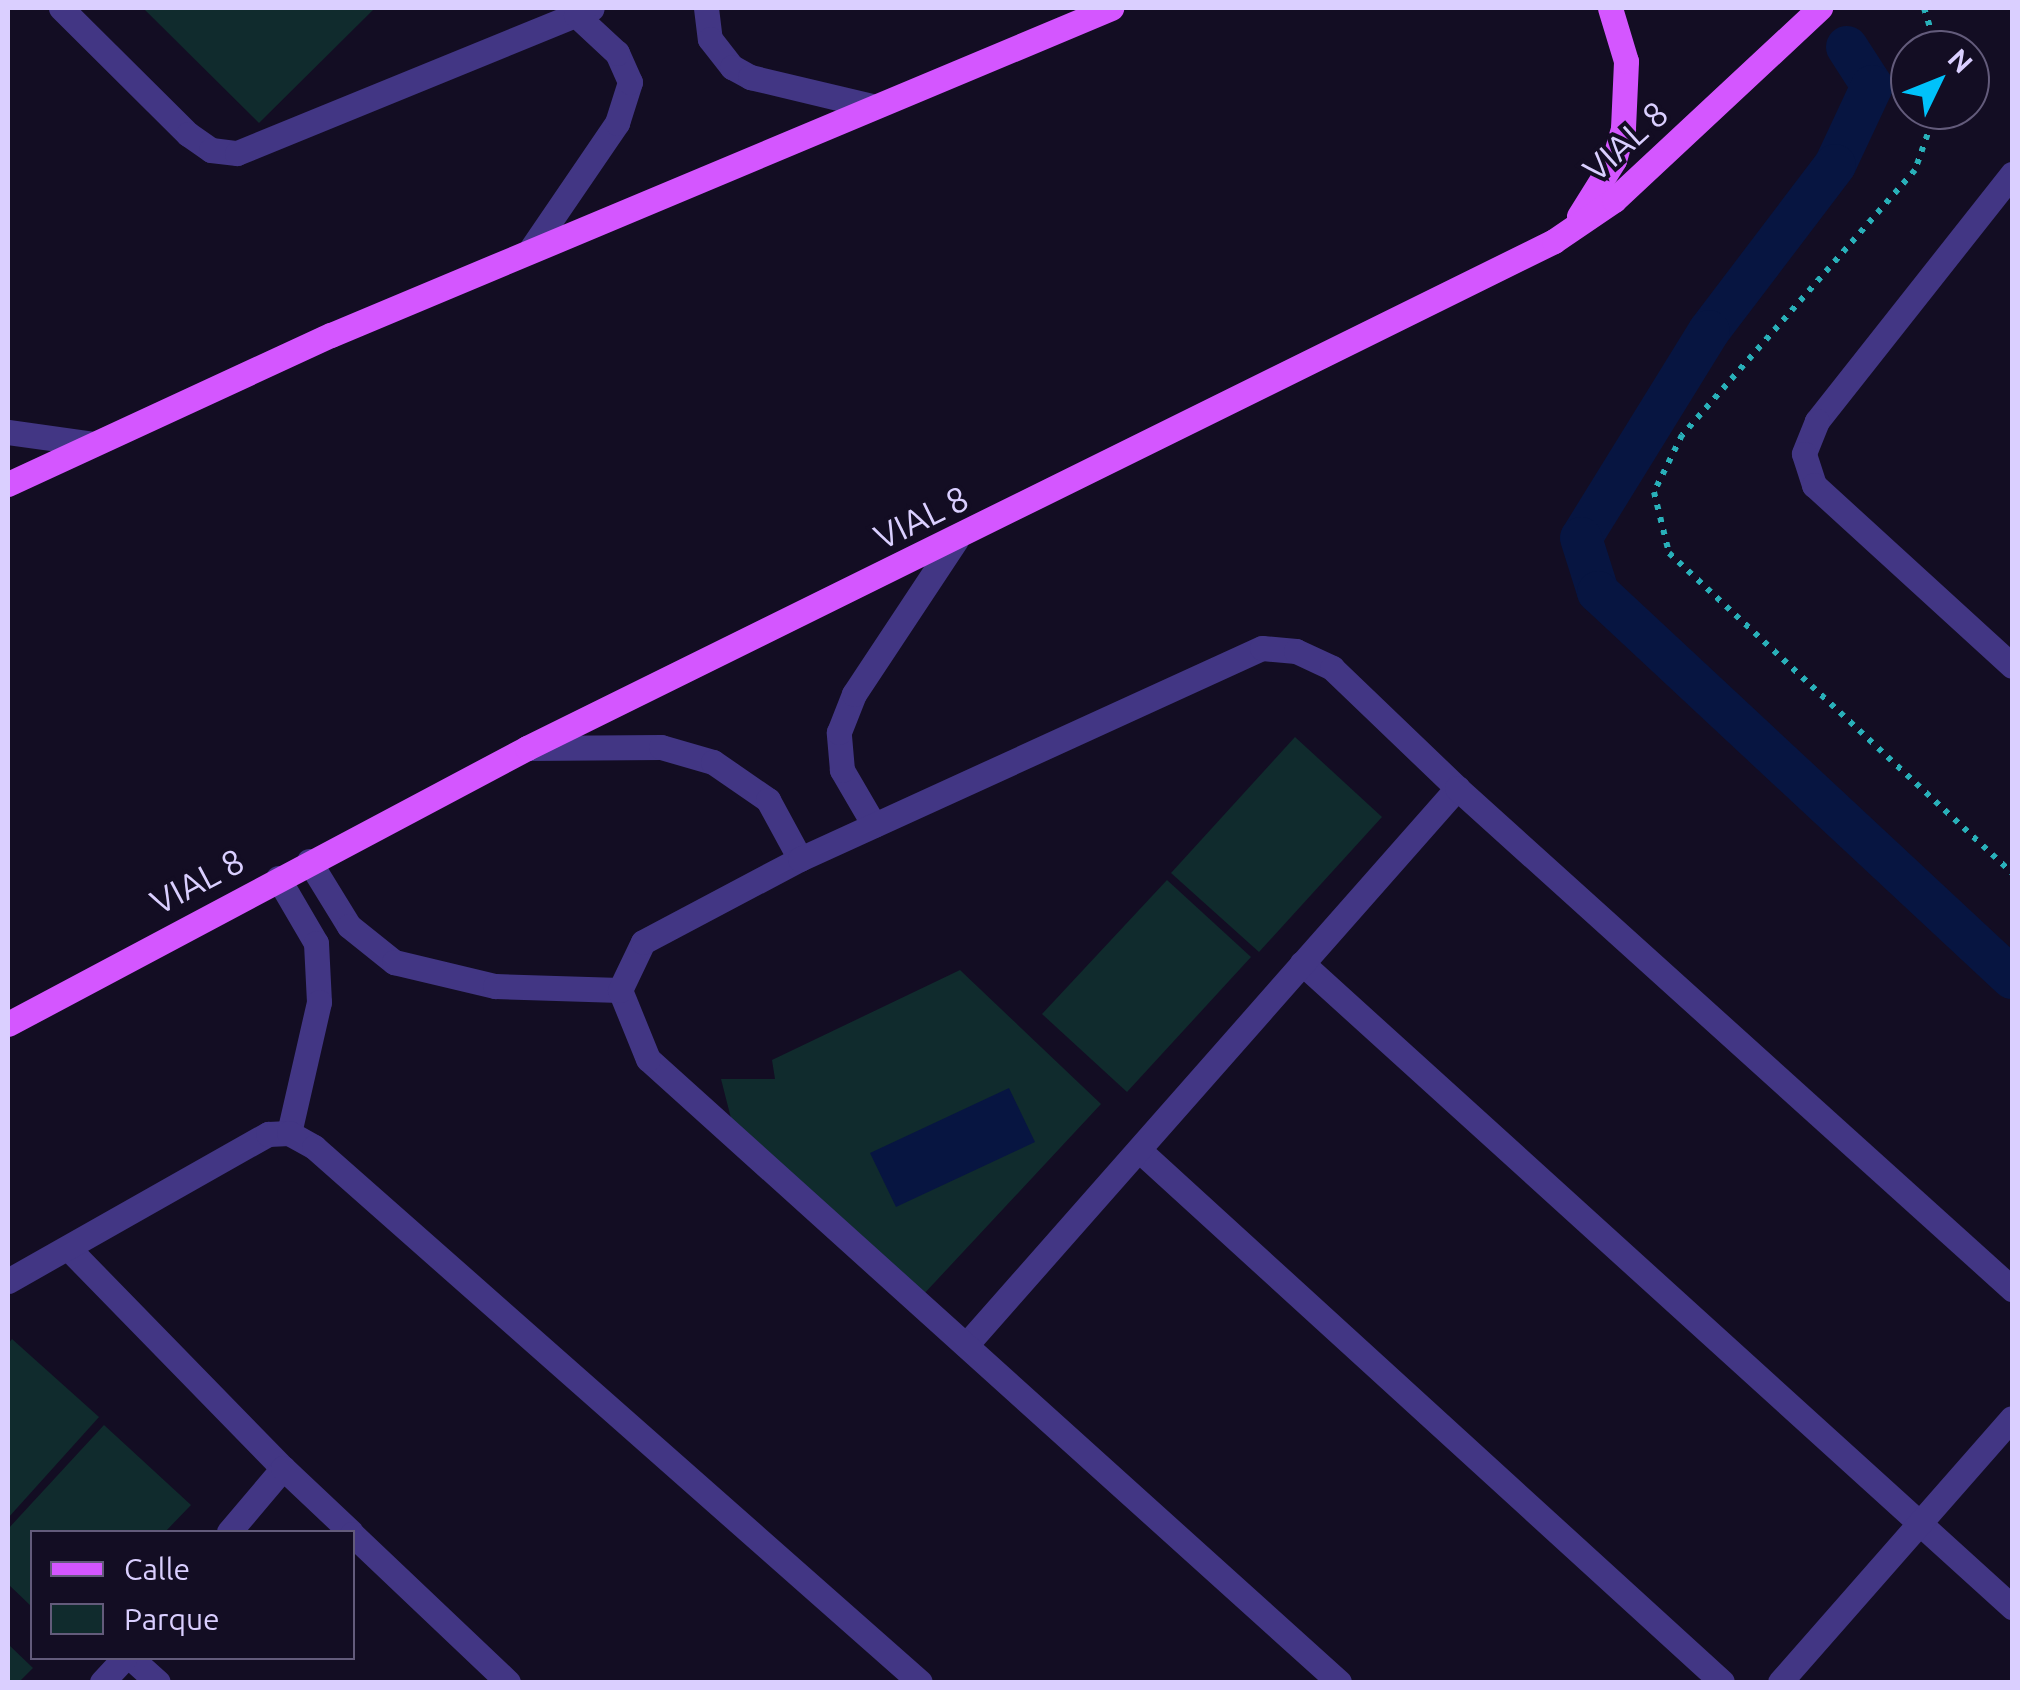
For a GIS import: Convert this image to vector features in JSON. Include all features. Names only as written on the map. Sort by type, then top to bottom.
[{"type":"main road","points":[[8,484],[531,249],[1112,8]]},
{"type":"main road","points":[[1554,240],[1598,190],[1623,128],[1626,61],[1610,8]]},
{"type":"main road","name":"VIAL 8","points":[[8,1024],[527,748],[956,540],[1554,240],[1614,200],[1820,8]]},
{"type":"street","points":[[60,8],[188,134],[223,153],[584,11],[616,53],[630,82],[617,122],[531,249]]},
{"type":"street","points":[[706,8],[710,39],[732,68],[872,106]]},
{"type":"street","points":[[2012,174],[2005,205],[1817,421],[1804,454],[1814,485],[2012,666]]},
{"type":"street","points":[[8,432],[93,444]]},
{"type":"street","points":[[874,825],[842,770],[839,732],[854,694],[956,540]]},
{"type":"street","points":[[1339,1682],[648,1059],[620,990],[644,942],[800,859],[1262,648],[1296,651],[1332,668],[1457,788],[2012,1289]]},
{"type":"street","points":[[527,748],[661,748],[713,762],[768,800],[800,859]]},
{"type":"street","points":[[966,1345],[1457,788]]},
{"type":"street","points":[[309,862],[348,926],[394,962],[495,986],[620,990]]},
{"type":"street","points":[[278,878],[316,943],[319,1002],[289,1133]]},
{"type":"street","points":[[1302,963],[2012,1607]]},
{"type":"street","points":[[8,1282],[268,1134],[289,1133],[314,1147],[920,1682]]},
{"type":"street","points":[[1139,1150],[1722,1682]]},
{"type":"street","points":[[69,1250],[282,1468],[349,1530]]},
{"type":"street","points":[[1780,1682],[2012,1418]]},
{"type":"street","points":[[231,1530],[282,1468]]},
{"type":"street","points":[[355,1536],[508,1682]]},
{"type":"street","points":[[102,1682],[126,1660]]},
{"type":"street","points":[[130,1660],[158,1682]]},
{"type":"green space","points":[[143,8],[375,8],[259,123]]},
{"type":"green space","points":[[1295,737],[1382,817],[1259,952],[1171,873]]},
{"type":"green space","points":[[1167,880],[1251,957],[1127,1092],[1042,1014]]},
{"type":"green space","points":[[960,970],[1101,1104],[922,1296],[734,1130],[721,1079],[775,1079],[772,1060]]},
{"type":"green space","points":[[12,1339],[99,1417],[8,1518],[8,1344]]},
{"type":"green space","points":[[104,1425],[191,1505],[167,1530],[30,1530],[30,1605],[8,1584],[8,1529]]},
{"type":"green space","points":[[8,1644],[33,1668],[19,1682],[8,1682]]},
{"type":"water","points":[[1009,1088],[1035,1142],[896,1207],[870,1153]]},
{"type":"waterway","points":[[1847,47],[1872,86],[1835,165],[1709,331],[1581,538],[1598,592],[2012,978]]}]
